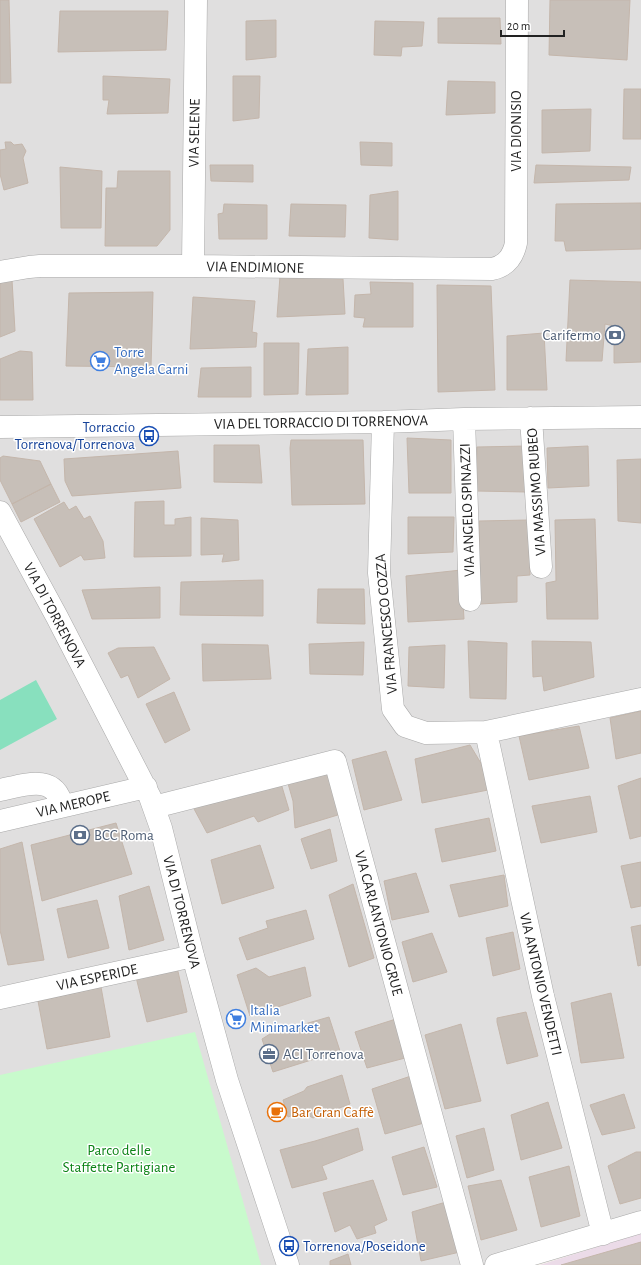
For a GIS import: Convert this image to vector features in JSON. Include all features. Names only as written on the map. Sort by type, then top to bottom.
[{"type":"street","name":"VIA SELENE","points":[[193,266],[196,0]]},
{"type":"street","name":"VIA DIONISIO","points":[[508,261],[512,255],[516,243],[517,0]]},
{"type":"street","name":"VIA ENDIMIONE","points":[[0,272],[29,266],[492,269],[503,265],[508,261]]},
{"type":"street","name":"VIA DEL TORRACCIO DI TORRENOVA","points":[[0,427],[641,417]]},
{"type":"street","name":"VIA MASSIMO RUBEO","points":[[531,418],[540,567]]},
{"type":"street","name":"VIA ANGELO SPINAZZI","points":[[464,419],[470,600]]},
{"type":"street","name":"VIA FRANCESCO COZZA","points":[[383,422],[379,573],[394,709],[405,726],[426,733],[486,732]]},
{"type":"street","name":"VIA DI TORRENOVA","points":[[0,512],[146,787],[154,807],[161,828],[193,956],[227,1080],[288,1265]]},
{"type":"street","points":[[486,732],[641,699]]},
{"type":"street","name":"VIA ANTONIO VENDETTI","points":[[486,732],[542,996],[602,1234]]},
{"type":"street","name":"VIA CARLANTONIO GRUE","points":[[154,807],[335,761],[472,1265]]},
{"type":"street","points":[[0,790],[32,783],[48,785],[58,793],[62,806]]},
{"type":"street","name":"VIA MEROPE","points":[[0,821],[146,787]]},
{"type":"street","name":"VIA ESPERIDE","points":[[0,998],[193,956]]},
{"type":"street","points":[[496,1265],[641,1222]]},
{"type":"shaded area","points":[[0,0],[641,0],[641,1231],[523,1265],[0,1265]]},
{"type":"shaded area","points":[[641,1233],[641,1265],[540,1265]]},
{"type":"green space","points":[[36,680],[57,719],[0,750],[0,700]]},
{"type":"green space","name":"Parco delle Staffette Partigiane","points":[[195,1032],[261,1265],[0,1265],[0,1075]]},
{"type":"building","points":[[0,0],[9,0],[11,83],[0,83]]},
{"type":"building","points":[[550,0],[630,0],[627,60],[549,55]]},
{"type":"building","points":[[60,11],[168,11],[166,50],[58,52]]},
{"type":"building","points":[[438,18],[500,18],[501,44],[438,43]]},
{"type":"building","points":[[276,20],[276,57],[246,60],[246,21]]},
{"type":"building","points":[[375,21],[424,22],[422,46],[402,47],[401,56],[374,55]]},
{"type":"building","points":[[103,76],[170,79],[168,113],[107,114],[109,100],[103,100]]},
{"type":"building","points":[[233,76],[260,76],[259,118],[233,121]]},
{"type":"building","points":[[448,81],[495,82],[495,113],[446,115]]},
{"type":"building","points":[[624,89],[641,89],[641,139],[623,139]]},
{"type":"building","points":[[591,109],[590,151],[542,153],[542,110]]},
{"type":"building","points":[[5,142],[11,142],[14,145],[22,144],[26,151],[23,158],[28,183],[4,190],[0,174],[0,150],[6,149]]},
{"type":"building","points":[[360,142],[392,143],[392,166],[361,165]]},
{"type":"building","points":[[210,165],[253,165],[253,182],[211,181]]},
{"type":"building","points":[[536,165],[631,167],[629,180],[534,183]]},
{"type":"building","points":[[60,167],[102,171],[101,228],[61,228]]},
{"type":"building","points":[[118,171],[170,171],[170,230],[157,246],[105,246],[106,188],[117,188]]},
{"type":"building","points":[[398,191],[398,240],[369,238],[370,195]]},
{"type":"building","points":[[641,203],[641,249],[566,251],[564,241],[555,241],[556,204]]},
{"type":"building","points":[[224,204],[267,205],[267,239],[219,239],[218,214],[223,213]]},
{"type":"building","points":[[291,204],[346,205],[345,237],[289,236]]},
{"type":"building","points":[[280,276],[343,279],[345,314],[277,317]]},
{"type":"building","points":[[12,280],[15,331],[0,337],[0,283]]},
{"type":"building","points":[[570,280],[641,282],[641,362],[614,363],[614,326],[605,324],[602,361],[566,361]]},
{"type":"building","points":[[370,282],[413,283],[413,327],[363,327],[365,318],[354,317],[355,295],[371,294]]},
{"type":"building","points":[[437,285],[491,286],[495,390],[438,392]]},
{"type":"building","points":[[153,292],[151,367],[66,366],[69,293]]},
{"type":"building","points":[[193,297],[255,301],[252,332],[257,333],[256,347],[190,349]]},
{"type":"building","points":[[544,333],[547,390],[507,390],[507,336]]},
{"type":"building","points":[[264,343],[299,343],[298,394],[264,395]]},
{"type":"building","points":[[348,347],[348,394],[306,395],[308,349]]},
{"type":"building","points":[[20,351],[32,352],[33,400],[0,400],[0,359]]},
{"type":"building","points":[[251,367],[251,397],[198,397],[201,368]]},
{"type":"building","points":[[407,438],[451,440],[451,493],[409,493]]},
{"type":"building","points":[[291,440],[363,440],[365,504],[292,505]]},
{"type":"building","points":[[214,445],[259,445],[262,483],[214,482]]},
{"type":"building","points":[[526,446],[526,492],[476,491],[477,447]]},
{"type":"building","points":[[588,446],[589,486],[548,488],[547,448]]},
{"type":"building","points":[[178,451],[181,488],[72,496],[65,481],[64,459]]},
{"type":"building","points":[[3,456],[40,461],[51,484],[12,504],[0,480],[0,458]]},
{"type":"building","points":[[641,459],[641,523],[618,521],[617,460]]},
{"type":"building","points":[[51,484],[60,502],[21,522],[12,504]]},
{"type":"building","points":[[164,501],[164,525],[175,525],[175,519],[191,517],[191,556],[134,557],[135,502]]},
{"type":"building","points":[[64,502],[69,510],[76,506],[84,519],[90,516],[103,541],[105,558],[84,560],[81,555],[60,567],[34,519]]},
{"type":"building","points":[[408,517],[454,517],[453,552],[408,554]]},
{"type":"building","points":[[201,518],[238,520],[239,560],[222,562],[224,554],[201,555]]},
{"type":"building","points":[[595,519],[598,619],[547,619],[546,583],[556,581],[555,520]]},
{"type":"building","points":[[528,520],[530,575],[517,576],[517,602],[480,604],[479,521]]},
{"type":"building","points":[[461,570],[464,619],[408,622],[406,576]]},
{"type":"building","points":[[263,580],[263,616],[180,615],[181,582]]},
{"type":"building","points":[[160,587],[160,618],[92,619],[82,590]]},
{"type":"building","points":[[318,589],[364,589],[365,624],[317,623]]},
{"type":"building","points":[[468,641],[507,643],[506,699],[470,698]]},
{"type":"building","points":[[532,641],[591,642],[594,677],[544,691],[542,676],[533,677]]},
{"type":"building","points":[[364,642],[363,675],[310,674],[309,644]]},
{"type":"building","points":[[202,644],[268,645],[271,679],[203,681]]},
{"type":"building","points":[[445,645],[444,688],[408,686],[409,647]]},
{"type":"building","points":[[154,647],[170,679],[138,698],[128,675],[121,678],[108,653],[118,648]]},
{"type":"building","points":[[174,692],[190,730],[165,743],[146,704]]},
{"type":"building","points":[[641,711],[641,753],[616,759],[610,718]]},
{"type":"building","points":[[579,726],[589,768],[529,780],[519,736]]},
{"type":"building","points":[[470,745],[482,765],[488,790],[422,803],[415,759]]},
{"type":"building","points":[[386,751],[402,800],[364,810],[352,760]]},
{"type":"building","points":[[329,772],[341,814],[295,828],[293,801],[287,780]]},
{"type":"building","points":[[641,778],[641,836],[630,839],[618,786]]},
{"type":"building","points":[[280,780],[289,810],[258,822],[254,816],[207,833],[193,807]]},
{"type":"building","points":[[590,796],[597,832],[541,843],[532,806]]},
{"type":"building","points":[[489,818],[496,851],[442,862],[435,829]]},
{"type":"building","points":[[116,823],[132,874],[42,901],[31,845]]},
{"type":"building","points":[[330,829],[337,861],[311,869],[301,839]]},
{"type":"building","points":[[22,842],[44,960],[8,965],[0,930],[0,849]]},
{"type":"building","points":[[260,845],[274,888],[222,904],[211,860]]},
{"type":"building","points":[[641,862],[641,906],[631,908],[621,866]]},
{"type":"building","points":[[416,873],[429,912],[392,920],[384,881]]},
{"type":"building","points":[[504,875],[508,906],[459,917],[450,885]]},
{"type":"building","points":[[353,884],[374,958],[349,967],[329,895]]},
{"type":"building","points":[[149,886],[164,940],[129,950],[119,896]]},
{"type":"building","points":[[97,900],[109,948],[68,958],[57,909]]},
{"type":"building","points":[[306,910],[314,939],[247,960],[239,938],[268,928],[266,921]]},
{"type":"building","points":[[641,925],[641,965],[638,966],[631,927]]},
{"type":"building","points":[[513,932],[520,969],[493,976],[486,938]]},
{"type":"building","points":[[432,933],[447,972],[413,982],[402,942]]},
{"type":"building","points":[[177,967],[187,1012],[147,1022],[136,977]]},
{"type":"building","points":[[305,967],[311,996],[250,1016],[237,975],[256,968],[269,977]]},
{"type":"building","points":[[101,987],[110,1037],[47,1049],[38,1001]]},
{"type":"building","points":[[611,993],[624,1058],[581,1063],[571,1003]]},
{"type":"building","points":[[526,1012],[538,1056],[507,1064],[497,1018]]},
{"type":"building","points":[[329,1017],[340,1051],[273,1072],[262,1039],[270,1034]]},
{"type":"building","points":[[396,1019],[409,1057],[367,1068],[355,1032]]},
{"type":"building","points":[[461,1024],[481,1101],[445,1109],[425,1035]]},
{"type":"building","points":[[342,1075],[350,1104],[313,1118],[303,1112],[288,1117],[283,1100],[304,1091],[307,1087]]},
{"type":"building","points":[[411,1076],[424,1123],[385,1134],[372,1089]]},
{"type":"building","points":[[624,1094],[635,1128],[602,1135],[590,1105]]},
{"type":"building","points":[[548,1102],[562,1148],[521,1160],[511,1115]]},
{"type":"building","points":[[358,1128],[363,1150],[322,1166],[327,1179],[292,1188],[280,1150]]},
{"type":"building","points":[[484,1128],[494,1170],[467,1178],[456,1136]]},
{"type":"building","points":[[424,1147],[437,1187],[403,1195],[392,1157]]},
{"type":"building","points":[[636,1152],[641,1152],[641,1198],[620,1204],[608,1166]]},
{"type":"building","points":[[569,1166],[580,1216],[541,1227],[529,1177]]},
{"type":"building","points":[[373,1180],[387,1220],[374,1226],[376,1233],[357,1239],[350,1225],[335,1232],[323,1193]]},
{"type":"building","points":[[501,1180],[517,1230],[481,1240],[468,1186]]},
{"type":"building","points":[[446,1202],[460,1252],[421,1261],[412,1212]]},
{"type":"building","points":[[641,1242],[641,1265],[561,1265]]},
{"type":"building","points":[[348,1254],[351,1265],[330,1265],[330,1261]]},
{"type":"place","name":"Carifermo","points":[[615,335]]},
{"type":"place","name":"Torre Angela Carni","points":[[100,361]]},
{"type":"place","name":"Torraccio Torrenova/Torrenova","points":[[149,436]]},
{"type":"place","name":"BCC Roma","points":[[80,835]]},
{"type":"place","name":"Italia Minimarket","points":[[236,1019]]},
{"type":"place","name":"ACI Torrenova","points":[[269,1054]]},
{"type":"place","name":"Bar Gran Caffè","points":[[277,1112]]},
{"type":"place","name":"Torrenova/Poseidone","points":[[289,1246]]}]
